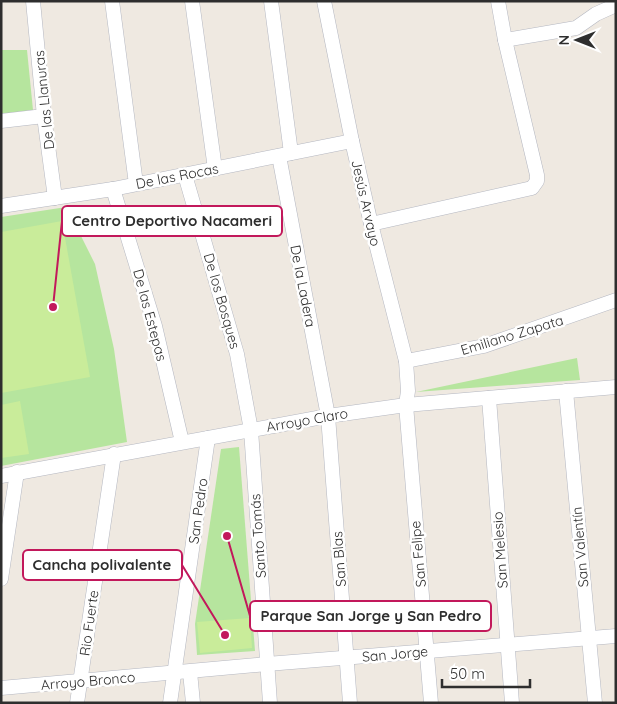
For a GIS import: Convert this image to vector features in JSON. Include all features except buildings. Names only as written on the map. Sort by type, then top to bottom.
[{"type":"street","name":"De las Llanuras","points":[[33,1],[44,116],[55,198]]},
{"type":"street","points":[[112,1],[136,184]]},
{"type":"street","points":[[192,1],[215,169]]},
{"type":"street","name":"De la Ladera","points":[[272,1],[285,155],[328,416]]},
{"type":"street","name":"Jesús Arvayo","points":[[324,1],[370,224],[406,361],[408,391],[406,405]]},
{"type":"street","points":[[370,224],[532,188],[535,185],[537,175],[505,40],[498,1]]},
{"type":"street","points":[[505,40],[576,28],[596,14],[616,5]]},
{"type":"street","points":[[1,121],[44,116]]},
{"type":"street","name":"De las Rocas","points":[[1,206],[113,189],[352,141]]},
{"type":"street","name":"De los Bosques","points":[[185,175],[237,354],[251,430]]},
{"type":"street","name":"De las Estepas","points":[[113,189],[155,326],[182,442]]},
{"type":"street","name":"Emiliano Zapata","points":[[406,361],[484,346],[616,300]]},
{"type":"street","name":"Arroyo Claro","points":[[1,476],[328,416],[406,405],[616,387]]},
{"type":"street","name":"San Valentín","points":[[566,391],[595,703]]},
{"type":"street","name":"San Melesio","points":[[489,398],[512,703]]},
{"type":"street","name":"San Felipe","points":[[406,405],[431,703]]},
{"type":"street","name":"San Blas","points":[[328,416],[350,703]]},
{"type":"street","name":"Santo Tomás","points":[[251,430],[270,703]]},
{"type":"street","name":"San Pedro","points":[[170,703],[208,438]]},
{"type":"street","name":"Rio Fuerte","points":[[77,703],[114,454]]},
{"type":"street","points":[[1,579],[17,472]]},
{"type":"street","name":"San Jorge","points":[[174,673],[616,636]]},
{"type":"street","points":[[190,672],[193,703]]},
{"type":"street","name":"Arroyo Bronco","points":[[1,688],[174,673]]},
{"type":"green space","points":[[1,50],[27,50],[33,110],[1,114]]},
{"type":"green space","points":[[73,206],[81,236],[95,264],[114,349],[127,442],[1,466],[1,217]]},
{"type":"green space","points":[[62,221],[90,377],[1,393],[1,232]]},
{"type":"green space","points":[[577,358],[580,380],[416,392]]},
{"type":"green space","points":[[20,401],[29,454],[1,458],[1,405]]},
{"type":"green space","points":[[239,447],[255,651],[197,655],[195,624],[221,449]]},
{"type":"green space","points":[[250,618],[252,648],[200,653],[197,622]]},
{"type":"place","name":"Centro Deportivo Nacameri","points":[[53,307]]},
{"type":"place","name":"Parque San Jorge y San Pedro","points":[[227,536]]},
{"type":"place","name":"Cancha polivalente","points":[[225,635]]}]
